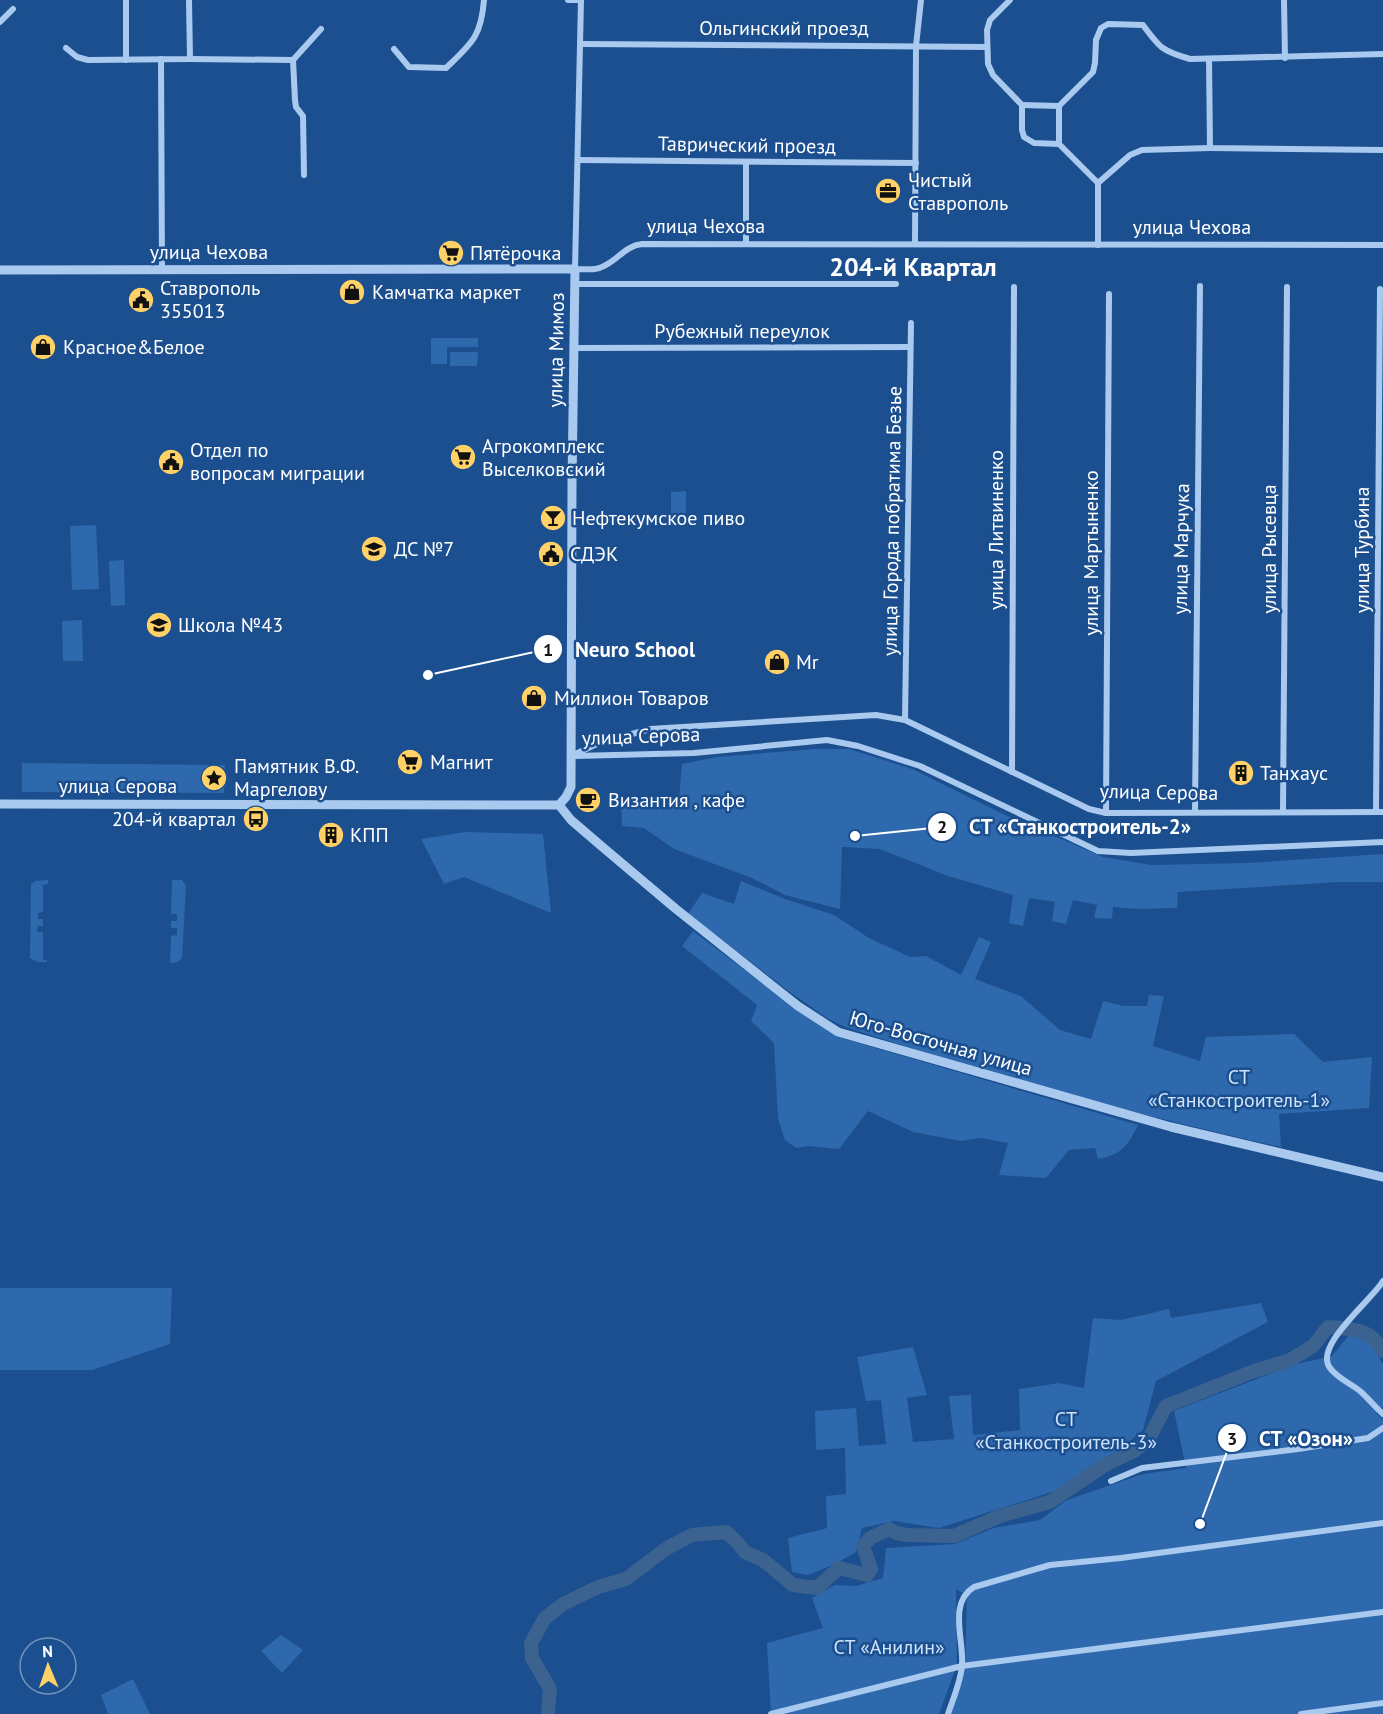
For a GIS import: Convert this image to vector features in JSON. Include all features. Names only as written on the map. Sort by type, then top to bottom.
[{"type":"street","points":[[126,0],[126,60]]},
{"type":"street","points":[[189,0],[190,59]]},
{"type":"street","points":[[393,49],[409,67],[447,68],[478,33],[483,21],[484,0]]},
{"type":"street","points":[[568,0],[580,0]]},
{"type":"street","name":"улица Мимоз","points":[[559,805],[566,797],[570,787],[571,756],[572,500],[580,0]]},
{"type":"street","points":[[915,244],[915,46],[921,0]]},
{"type":"street","points":[[1010,0],[990,20],[987,30],[990,70],[1022,105],[1024,137],[1034,143],[1059,144],[1098,183],[1098,245]]},
{"type":"street","points":[[1284,0],[1285,58]]},
{"type":"street","points":[[0,22],[13,9]]},
{"type":"street","points":[[1059,144],[1059,106],[1093,72],[1097,33],[1108,24],[1143,25],[1167,52],[1190,59],[1383,54]]},
{"type":"street","points":[[304,175],[303,116],[296,107],[293,60],[321,29]]},
{"type":"street","name":"Ольгинский проезд","points":[[581,44],[987,47]]},
{"type":"street","points":[[66,48],[77,57],[88,60],[293,60]]},
{"type":"street","points":[[161,59],[162,271]]},
{"type":"street","points":[[1209,59],[1210,148]]},
{"type":"street","points":[[1022,105],[1059,106]]},
{"type":"street","points":[[1098,183],[1130,154],[1142,150],[1210,148],[1383,150]]},
{"type":"street","name":"Таврический проезд","points":[[578,160],[915,163]]},
{"type":"street","points":[[746,162],[746,244]]},
{"type":"street","name":"улица Чехова","points":[[0,270],[575,269],[603,267],[632,245],[642,243],[1383,245]]},
{"type":"street","points":[[576,284],[896,284]]},
{"type":"street","name":"улица Марчука","points":[[1195,811],[1200,286]]},
{"type":"street","name":"улица Рысевца","points":[[1283,812],[1287,287]]},
{"type":"street","name":"улица Литвиненко","points":[[1012,772],[1014,288]]},
{"type":"street","name":"улица Турбина","points":[[1380,289],[1380,812]]},
{"type":"street","name":"улица Мартыненко","points":[[1106,813],[1109,294]]},
{"type":"street","name":"улица Города побратима Безье","points":[[905,720],[911,323]]},
{"type":"street","name":"Рубежный переулок","points":[[574,348],[910,347]]},
{"type":"street","name":"улица Серова","points":[[571,756],[599,743],[650,729],[876,715],[905,720],[1089,809],[1106,813],[1380,812]]},
{"type":"street","name":"улица Серова","points":[[571,756],[694,753],[827,740],[858,746],[920,766],[1098,851],[1131,853],[1383,842]]},
{"type":"street","name":"улица Серова","points":[[0,804],[559,805]]},
{"type":"street","name":"Юго-Восточная улица","points":[[559,805],[571,820],[676,909],[798,1006],[838,1032],[1171,1127],[1383,1177]]},
{"type":"street","points":[[1383,1281],[1338,1333],[1329,1347],[1326,1358],[1328,1366],[1335,1374],[1361,1392],[1383,1414]]},
{"type":"street","points":[[1111,1480],[1142,1468],[1368,1438],[1383,1428]]},
{"type":"street","points":[[948,1714],[962,1666],[960,1603],[966,1592],[974,1587],[1050,1566],[1383,1522]]},
{"type":"street","points":[[771,1714],[962,1666],[1383,1612]]},
{"type":"street","points":[[1301,1714],[1383,1703]]},
{"type":"green space","points":[[431,338],[478,338],[478,347],[447,347],[447,364],[431,364]]},
{"type":"green space","points":[[450,352],[478,352],[477,366],[450,366]]},
{"type":"green space","points":[[686,491],[686,516],[671,516],[671,492]]},
{"type":"green space","points":[[96,525],[99,589],[72,590],[70,526]]},
{"type":"green space","points":[[124,560],[125,605],[111,606],[109,561]]},
{"type":"green space","points":[[82,620],[83,661],[63,661],[62,621]]},
{"type":"green space","points":[[816,749],[849,749],[912,769],[1003,814],[1103,857],[1151,865],[1248,863],[1383,854],[1383,882],[1339,882],[1178,892],[1177,908],[1113,907],[1112,919],[1094,918],[1097,905],[1073,900],[1066,924],[1052,921],[1055,902],[1029,898],[1023,926],[1009,923],[1013,895],[948,876],[880,849],[842,847],[840,909],[785,895],[752,878],[674,849],[644,828],[622,826],[621,799],[679,800],[682,764],[717,757]]},
{"type":"green space","points":[[22,763],[225,765],[224,793],[22,792]]},
{"type":"green space","points":[[465,832],[543,834],[551,913],[464,877],[444,884],[421,839]]},
{"type":"green space","points":[[48,880],[48,884],[43,885],[43,912],[38,913],[38,919],[43,919],[43,926],[38,926],[37,932],[43,932],[43,960],[47,962],[37,962],[30,958],[31,884],[35,881]]},
{"type":"green space","points":[[172,880],[182,880],[186,886],[182,958],[178,962],[170,963],[171,936],[177,935],[177,928],[171,928],[171,921],[177,921],[177,914],[171,914]]},
{"type":"green space","name":"СТ «Станкостроитель-1»","points":[[741,881],[834,915],[869,938],[910,957],[926,956],[961,975],[979,937],[991,942],[975,979],[1021,996],[1060,1030],[1091,1039],[1103,1001],[1123,1006],[1147,1006],[1149,995],[1164,996],[1153,1046],[1200,1061],[1206,1037],[1294,1034],[1323,1062],[1372,1057],[1369,1108],[1279,1114],[1281,1147],[1060,1092],[951,1061],[843,1026],[827,1018],[790,992],[688,914],[702,893],[734,904]]},
{"type":"green space","name":"СТ «Станкостроитель-1»","points":[[693,931],[814,1022],[838,1037],[1138,1125],[1119,1152],[1098,1159],[1095,1148],[1069,1150],[1046,1178],[999,1175],[1008,1143],[981,1138],[961,1141],[913,1132],[868,1111],[839,1149],[808,1146],[796,1148],[785,1140],[778,1119],[774,1043],[751,1021],[757,1005],[682,946]]},
{"type":"green space","points":[[0,1288],[172,1288],[170,1344],[92,1370],[0,1370]]},
{"type":"green space","name":"СТ «Станкостроитель-3»","points":[[1261,1303],[1268,1322],[1156,1381],[1143,1430],[1123,1447],[1061,1489],[939,1528],[894,1521],[862,1528],[856,1552],[808,1575],[792,1572],[788,1538],[827,1528],[826,1496],[846,1494],[845,1448],[816,1450],[815,1411],[856,1408],[859,1446],[886,1444],[881,1400],[866,1401],[857,1357],[913,1347],[927,1395],[907,1398],[913,1442],[954,1439],[949,1396],[971,1395],[973,1435],[1020,1430],[1019,1389],[1059,1383],[1084,1388],[1093,1318],[1121,1320],[1169,1309],[1171,1318]]},
{"type":"green space","name":"СТ «Анилин»","points":[[1349,1335],[1369,1341],[1383,1364],[1383,1407],[1376,1413],[1383,1419],[1383,1714],[948,1714],[965,1665],[967,1596],[956,1589],[957,1665],[939,1714],[771,1714],[767,1643],[823,1628],[812,1598],[835,1585],[856,1586],[883,1578],[886,1548],[955,1544],[994,1528],[1040,1520],[1067,1500],[1143,1474],[1186,1468],[1174,1411],[1293,1365],[1332,1356]]},
{"type":"green space","points":[[281,1635],[303,1650],[282,1673],[261,1651]]},
{"type":"green space","points":[[133,1679],[150,1714],[108,1714],[101,1695]]},
{"type":"waterway","points":[[548,1714],[550,1689],[532,1658],[531,1643],[545,1618],[563,1604],[598,1587],[626,1579],[667,1548],[692,1535],[726,1532],[745,1552],[763,1560],[793,1585],[817,1588],[839,1568],[867,1575],[871,1569],[863,1546],[870,1538],[889,1529],[907,1535],[954,1536],[1000,1516],[1050,1502],[1105,1465],[1134,1451],[1148,1440],[1166,1406],[1254,1371],[1290,1360],[1313,1346],[1328,1327],[1360,1331],[1373,1338],[1383,1351]]},
{"type":"place","name":"Чистый Ставрополь","points":[[888,191]]},
{"type":"place","name":"Пятёрочка","points":[[451,253]]},
{"type":"place","name":"Камчатка маркет","points":[[352,292]]},
{"type":"place","name":"Ставрополь 355013","points":[[141,300]]},
{"type":"place","name":"Красное&Белое","points":[[43,347]]},
{"type":"place","name":"Агрокомплекс Выселковский","points":[[463,457]]},
{"type":"place","name":"Отдел по вопросам миграции","points":[[171,462]]},
{"type":"place","name":"Нефтекумское пиво","points":[[553,518]]},
{"type":"place","name":"ДС №7","points":[[374,549]]},
{"type":"place","name":"СДЭК","points":[[551,554]]},
{"type":"place","name":"Школа №43","points":[[159,625]]},
{"type":"place","name":"Mr","points":[[777,662]]},
{"type":"place","name":"Neuro School","points":[[428,675]]},
{"type":"place","name":"Миллион Товаров","points":[[534,698]]},
{"type":"place","name":"Магнит","points":[[410,762]]},
{"type":"place","name":"Танхаус","points":[[1241,773]]},
{"type":"place","name":"Памятник В.Ф. Маргелову","points":[[214,778]]},
{"type":"place","name":"Византия , кафе","points":[[588,800]]},
{"type":"place","name":"204-й квартал","points":[[256,819]]},
{"type":"place","name":"КПП","points":[[331,835]]},
{"type":"place","name":"СТ «Станкостроитель-2»","points":[[855,836]]},
{"type":"place","name":"СТ «Озон»","points":[[1200,1524]]},
{"type":"district","name":"204-й Квартал","points":[[913,267]]}]
